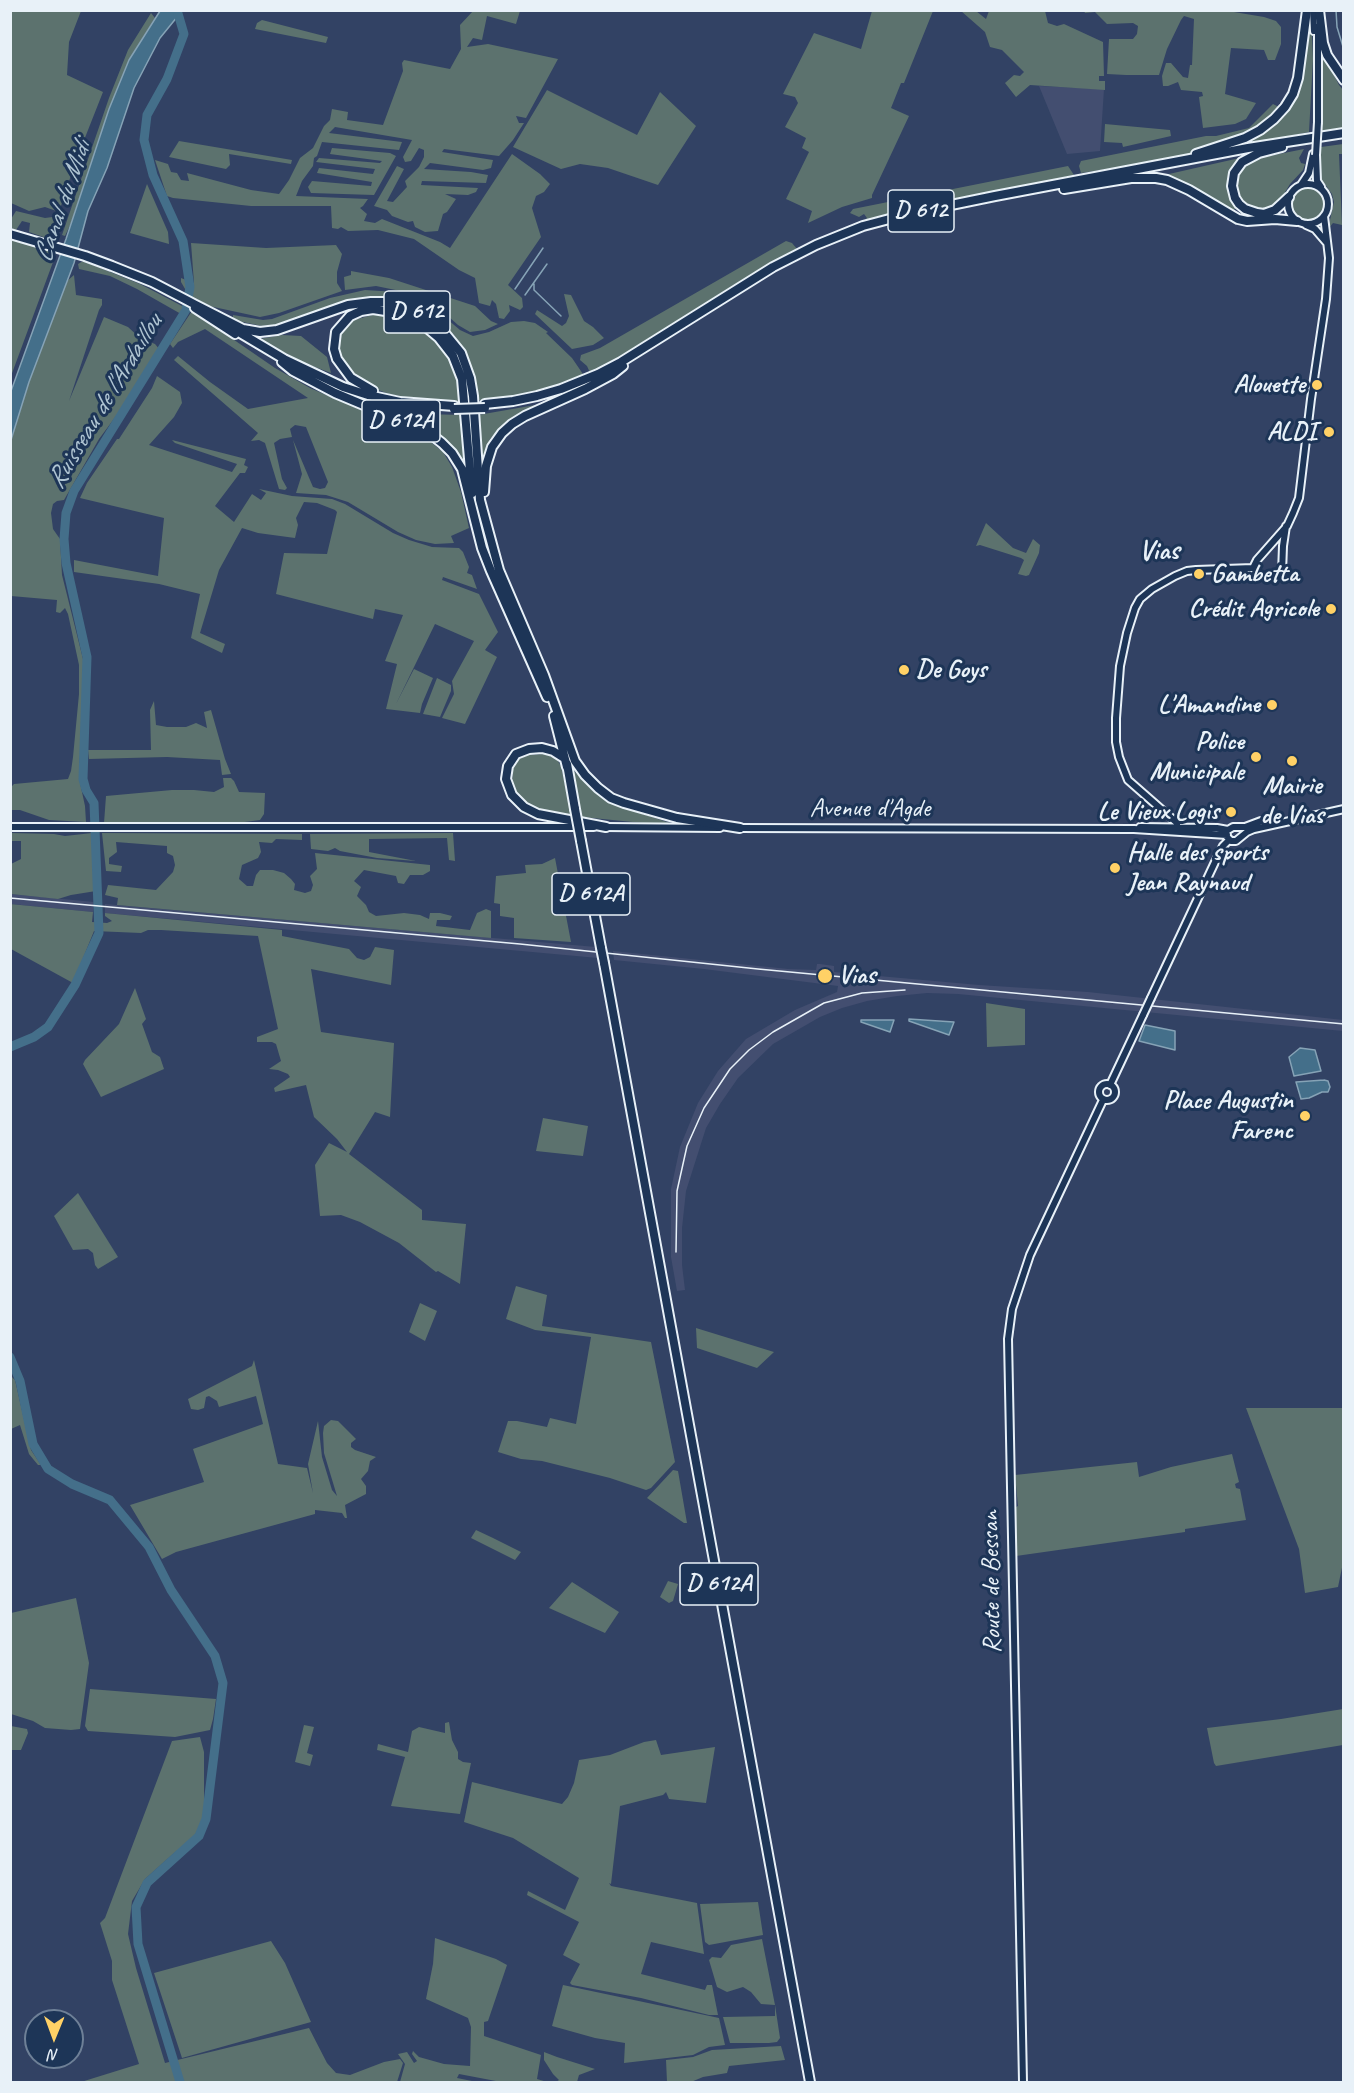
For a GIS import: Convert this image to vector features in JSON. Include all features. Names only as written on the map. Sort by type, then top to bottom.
[{"type":"highway","points":[[1159,165],[1245,138],[1274,119],[1293,94],[1298,78],[1307,10]]},
{"type":"highway","points":[[1316,10],[1327,55],[1344,80]]},
{"type":"highway","name":"D 612","points":[[600,377],[773,267],[841,234],[912,213],[1277,143],[1344,136]]},
{"type":"highway","name":"D 612","points":[[485,518],[486,466],[492,447],[502,433],[525,416],[623,366],[774,270],[842,238],[913,217],[1076,187],[1193,162],[1344,136]]},
{"type":"highway","points":[[1282,147],[1259,153],[1242,162],[1234,173],[1232,186],[1239,204],[1257,213],[1263,214],[1275,210],[1289,197]]},
{"type":"highway","points":[[1076,187],[1131,178],[1156,178],[1177,184],[1238,219],[1297,221]]},
{"type":"highway","name":"D 612","points":[[10,234],[85,256],[130,273],[183,299],[305,370],[343,387],[368,395],[410,403],[454,407]]},
{"type":"highway","name":"D 612","points":[[197,307],[243,329],[260,332],[277,330],[348,305],[371,302],[400,305],[433,322],[448,336],[461,354],[470,378],[480,500],[485,518]]},
{"type":"highway","name":"D 612","points":[[197,307],[282,362],[342,390],[400,405],[485,406],[538,399],[582,385]]},
{"type":"highway","name":"D 612A","points":[[410,403],[366,388],[351,378],[340,366],[334,349],[334,339],[336,332],[350,316],[373,309],[391,311],[411,318],[439,338],[453,356],[462,380],[465,397],[475,522]]},
{"type":"highway","name":"D 612A","points":[[282,362],[293,371],[335,393],[428,432],[452,453],[462,469],[490,571],[545,693],[567,767]]},
{"type":"highway","name":"D 612A","points":[[485,518],[499,570],[544,675],[557,713],[810,2082]]},
{"type":"highway","points":[[557,713],[575,761],[585,775],[611,798],[677,818],[740,828]]},
{"type":"highway","points":[[564,758],[553,751],[542,748],[529,749],[516,754],[508,766],[506,779],[512,795],[524,807],[538,814],[564,821],[606,827]]},
{"type":"street","points":[[1282,573],[1283,546],[1287,526],[1299,498],[1328,273],[1328,244],[1324,216],[1328,204],[1317,181],[1315,154],[1316,10]]},
{"type":"street","points":[[1301,185],[1309,173],[1315,154]]},
{"type":"street","points":[[1323,190],[1312,184],[1295,188],[1289,197],[1288,210],[1297,221],[1315,229],[1328,244]]},
{"type":"street","points":[[1306,224],[1316,223],[1324,216]]},
{"type":"street","points":[[1177,829],[1177,823],[1174,820],[1128,780],[1116,742],[1120,666],[1127,633],[1137,603],[1152,589],[1187,571],[1253,568],[1257,560],[1287,526]]},
{"type":"street","points":[[1284,821],[1261,821],[1239,828],[1233,827],[1228,835],[1236,841],[1254,829],[1344,809]]},
{"type":"street","name":"Avenue d'Agde","points":[[10,827],[1134,829],[1142,827],[1228,835]]},
{"type":"street","points":[[1239,828],[1243,836]]},
{"type":"street","name":"Route de Bessan","points":[[1110,1084],[1228,835]]},
{"type":"street","name":"Route de Bessan","points":[[1110,1084],[1114,1088],[1114,1096],[1108,1101],[1102,1100],[1098,1093],[1100,1087],[1110,1084]]},
{"type":"street","name":"Route de Bessan","points":[[1023,2082],[1007,1380],[1008,1339],[1019,1282],[1102,1100]]},
{"type":"shaded area","points":[[160,11],[182,11],[160,38],[134,88],[107,168],[88,211],[74,263],[29,382],[11,440],[11,391],[66,239],[109,109],[129,60]]},
{"type":"shaded area","points":[[1039,86],[1104,89],[1100,151],[1067,154]]},
{"type":"shaded area","points":[[10,894],[94,902],[93,912],[11,904]]},
{"type":"shaded area","points":[[105,904],[596,947],[598,958],[105,913]]},
{"type":"shaded area","points":[[613,951],[788,969],[816,970],[817,964],[820,964],[834,966],[834,972],[1088,992],[1235,1008],[1343,1020],[1343,1031],[958,994],[927,993],[897,996],[842,1008],[820,1017],[773,1044],[738,1078],[706,1128],[686,1191],[682,1228],[685,1290],[677,1291],[671,1257],[671,1189],[680,1147],[698,1103],[718,1071],[746,1039],[795,1010],[837,992],[838,986],[614,960]]},
{"type":"shaded area","points":[[909,1019],[954,1022],[949,1035],[909,1021]]},
{"type":"shaded area","points":[[861,1020],[894,1020],[890,1032],[861,1022]]},
{"type":"shaded area","points":[[1145,1025],[1175,1031],[1175,1050],[1139,1041]]},
{"type":"shaded area","points":[[1300,1048],[1315,1050],[1321,1071],[1294,1076],[1289,1057]]},
{"type":"shaded area","points":[[1328,1081],[1330,1087],[1328,1092],[1301,1099],[1296,1082]]},
{"type":"green space","points":[[11,10],[81,11],[69,42],[67,75],[103,92],[75,163],[59,212],[45,207],[29,211],[11,203]]},
{"type":"green space","points":[[473,11],[520,11],[516,24],[487,16],[482,40],[473,38],[467,47],[488,44],[558,59],[526,118],[516,116],[519,123],[524,123],[499,156],[444,149],[442,152],[493,160],[491,168],[483,170],[430,163],[424,169],[488,175],[486,183],[422,181],[421,185],[478,188],[476,192],[468,195],[445,194],[456,199],[443,214],[438,231],[425,232],[415,227],[413,221],[408,222],[392,216],[387,210],[374,206],[397,166],[404,169],[387,201],[393,202],[407,187],[405,181],[419,167],[424,157],[424,150],[419,148],[411,161],[405,162],[403,157],[412,140],[335,127],[329,133],[402,142],[399,150],[322,142],[314,158],[313,166],[302,181],[296,196],[368,199],[360,208],[367,214],[364,221],[375,223],[382,219],[450,248],[512,154],[550,184],[544,192],[536,196],[532,208],[541,237],[508,285],[522,298],[523,307],[520,310],[509,305],[510,311],[504,319],[499,318],[496,304],[492,300],[490,306],[479,303],[475,278],[459,270],[414,239],[378,230],[348,231],[341,227],[332,228],[331,206],[251,206],[167,196],[155,160],[168,164],[171,172],[177,173],[181,180],[189,181],[187,173],[251,190],[279,194],[300,158],[313,148],[324,126],[330,120],[332,109],[348,112],[347,120],[383,125],[403,71],[404,60],[450,69],[461,49],[460,25]]},
{"type":"green space","points":[[872,11],[933,11],[904,83],[901,83],[891,108],[909,116],[872,198],[842,207],[808,223],[812,211],[786,199],[809,152],[802,148],[806,138],[785,127],[798,103],[795,97],[783,94],[814,33],[861,49]]},
{"type":"green space","points":[[961,11],[976,11],[986,19],[989,11],[1045,11],[1048,23],[1057,26],[1064,24],[1103,42],[1104,76],[1099,76],[1099,81],[1105,81],[1105,90],[1030,85],[1016,97],[1005,83],[1014,75],[1020,76],[1024,72],[1002,50],[990,47],[985,32]]},
{"type":"green space","points":[[1084,11],[1228,11],[1276,21],[1281,27],[1281,44],[1275,60],[1268,60],[1264,50],[1231,48],[1225,94],[1256,103],[1246,119],[1235,124],[1203,128],[1199,97],[1203,96],[1202,92],[1181,90],[1178,82],[1163,86],[1162,76],[1166,63],[1171,63],[1183,77],[1188,78],[1190,65],[1192,65],[1194,19],[1184,16],[1181,20],[1167,49],[1159,75],[1107,74],[1109,39],[1133,39],[1137,34],[1138,26],[1133,23],[1107,24],[1095,12],[1085,13]]},
{"type":"green space","points":[[1309,11],[1311,11],[1313,59],[1309,132],[1210,153],[1259,134],[1279,121],[1287,112],[1300,83]]},
{"type":"green space","points":[[151,13],[155,18],[129,60],[109,109],[71,223],[65,236],[62,235],[128,50]]},
{"type":"green space","points":[[262,20],[328,37],[326,43],[255,29],[257,23]]},
{"type":"green space","points":[[1321,53],[1343,90],[1344,131],[1320,133]]},
{"type":"green space","points":[[547,90],[637,135],[660,92],[696,126],[658,185],[608,168],[580,164],[561,169],[513,147]]},
{"type":"green space","points":[[1273,104],[1279,107],[1265,122],[1236,137],[1192,154],[1162,161],[1081,173],[1079,166],[1081,161],[1249,128]]},
{"type":"green space","points":[[1105,124],[1170,130],[1171,136],[1123,147],[1122,143],[1104,142]]},
{"type":"green space","points":[[179,141],[292,160],[291,164],[229,154],[230,165],[226,169],[169,157]]},
{"type":"green space","points":[[1343,144],[1343,154],[1339,154],[1342,225],[1333,223],[1328,229],[1334,202],[1332,194],[1321,179],[1319,165],[1321,147]]},
{"type":"green space","points":[[332,148],[390,153],[396,156],[374,195],[311,193],[308,187],[312,181],[371,186],[372,182],[317,173],[319,168],[373,174],[375,169],[316,162],[319,158],[380,163],[382,161],[330,154]]},
{"type":"green space","points":[[1304,149],[1299,158],[1301,163],[1305,164],[1303,170],[1290,184],[1278,204],[1266,210],[1245,207],[1238,198],[1236,188],[1239,174],[1244,167],[1254,159]]},
{"type":"green space","points":[[1244,157],[1229,175],[1228,189],[1237,208],[1230,212],[1216,202],[1147,175],[1169,174]]},
{"type":"green space","points":[[1068,166],[1074,175],[864,221],[867,218],[864,214],[859,217],[850,213],[853,209]]},
{"type":"green space","points":[[147,184],[168,232],[169,244],[130,233]]},
{"type":"green space","points":[[1308,188],[1319,193],[1324,204],[1319,215],[1308,220],[1297,215],[1292,204],[1297,193]]},
{"type":"green space","points":[[16,211],[45,218],[60,216],[55,241],[29,232],[30,223],[22,221],[16,230],[11,228],[11,219]]},
{"type":"green space","points":[[10,239],[56,254],[11,376]]},
{"type":"green space","points":[[786,241],[792,243],[797,249],[724,292],[625,358],[591,375],[587,366],[580,360],[581,355],[600,348]]},
{"type":"green space","points":[[191,243],[266,248],[336,245],[342,254],[337,272],[337,283],[342,291],[279,313],[260,317],[209,306],[188,294],[181,282],[181,278],[192,287],[194,283]]},
{"type":"green space","points":[[83,261],[140,284],[184,307],[181,314],[110,276],[79,269],[78,264]]},
{"type":"green space","points":[[351,271],[389,278],[475,306],[491,321],[498,324],[485,330],[470,332],[458,325],[430,300],[415,294],[376,286],[345,290],[344,277],[351,275]]},
{"type":"green space","points":[[74,275],[76,295],[102,299],[102,305],[69,401],[104,317],[128,327],[140,338],[155,344],[160,350],[134,392],[99,439],[64,500],[53,504],[51,513],[53,529],[60,539],[62,575],[84,663],[79,778],[86,822],[49,820],[20,810],[11,810],[11,787],[14,784],[68,779],[73,757],[79,694],[79,665],[68,614],[65,608],[60,613],[56,612],[57,600],[11,596],[11,440],[29,382],[62,294],[67,281]]},
{"type":"green space","points":[[365,290],[397,292],[428,303],[460,330],[473,336],[511,322],[535,323],[548,332],[546,333],[572,358],[585,377],[559,387],[498,401],[477,400],[473,374],[454,335],[437,319],[422,310],[408,303],[383,298],[366,297],[348,300],[275,325],[262,326],[233,320],[233,315],[263,320],[272,319],[330,298]]},
{"type":"green space","points":[[564,294],[571,295],[584,321],[604,338],[593,345],[572,349],[535,314],[537,310],[562,326],[569,316]]},
{"type":"green space","points":[[192,311],[275,368],[310,388],[427,439],[443,452],[452,467],[461,492],[469,528],[451,536],[454,543],[435,544],[416,540],[398,532],[348,502],[326,495],[296,493],[302,474],[293,440],[313,487],[325,488],[328,482],[306,427],[295,425],[290,429],[292,437],[280,439],[274,443],[282,479],[287,488],[279,489],[265,443],[259,440],[251,441],[258,433],[174,360],[178,356],[248,409],[308,398],[205,329],[178,342],[173,348],[170,344]]},
{"type":"green space","points":[[376,314],[401,319],[416,325],[434,339],[448,358],[457,376],[462,401],[431,402],[389,394],[373,388],[352,374],[342,361],[338,350],[341,331],[350,321]]},
{"type":"green space","points":[[282,335],[301,336],[327,357],[331,373],[304,363],[259,339]]},
{"type":"green space","points":[[157,376],[180,392],[182,403],[174,417],[149,445],[232,472],[237,464],[172,440],[246,459],[244,465],[248,467],[245,473],[240,473],[215,506],[234,522],[252,494],[261,500],[266,493],[259,489],[292,496],[332,499],[409,540],[432,547],[459,548],[463,552],[469,567],[467,573],[472,575],[477,589],[443,577],[442,580],[479,594],[498,632],[485,650],[497,657],[465,724],[442,718],[454,694],[452,681],[474,641],[435,624],[396,704],[414,669],[433,678],[420,713],[386,709],[397,664],[385,661],[403,615],[375,609],[373,619],[276,594],[284,553],[327,554],[337,512],[317,503],[304,502],[296,518],[298,525],[295,538],[258,533],[242,528],[219,570],[200,633],[225,644],[222,653],[191,638],[200,594],[159,584],[74,572],[74,560],[158,576],[164,518],[80,498],[87,483],[152,388]]},
{"type":"green space","points":[[350,396],[381,406],[421,414],[464,415],[467,470],[454,448],[434,430],[407,417]]},
{"type":"green space","points":[[541,404],[507,421],[490,439],[480,469],[478,415]]},
{"type":"green space","points":[[986,523],[1013,548],[1026,553],[1033,539],[1040,545],[1039,553],[1029,575],[1018,574],[1024,560],[1021,558],[980,545],[976,546]]},
{"type":"green space","points":[[437,678],[451,685],[451,691],[440,717],[423,714]]},
{"type":"green space","points":[[154,701],[156,725],[167,727],[186,727],[196,723],[207,728],[204,712],[211,710],[231,774],[222,775],[220,760],[167,757],[89,759],[88,750],[151,750],[150,710]]},
{"type":"green space","points":[[544,754],[556,758],[561,766],[572,817],[536,810],[524,803],[517,793],[512,781],[513,769],[518,759],[528,755]]},
{"type":"green space","points":[[573,770],[594,792],[619,806],[670,823],[643,823],[582,817]]},
{"type":"green space","points":[[223,778],[231,778],[239,792],[265,793],[264,814],[260,820],[237,823],[104,823],[106,796],[172,790],[214,792],[224,787]]},
{"type":"green space","points":[[11,833],[65,836],[92,833],[96,891],[58,899],[11,894],[11,864],[21,859],[21,841],[11,841]]},
{"type":"green space","points":[[102,833],[302,834],[302,840],[276,839],[272,843],[259,842],[261,852],[258,858],[242,865],[239,879],[247,886],[253,886],[260,870],[273,870],[284,873],[291,879],[295,884],[294,890],[305,893],[311,891],[313,885],[310,876],[317,869],[315,853],[430,865],[430,871],[423,875],[410,875],[404,884],[398,883],[396,876],[364,870],[354,881],[361,887],[357,896],[369,912],[376,916],[404,913],[429,919],[430,913],[440,913],[452,916],[450,920],[437,920],[436,926],[470,930],[477,913],[486,909],[491,911],[491,938],[117,905],[118,898],[105,895],[108,885],[156,890],[173,872],[175,865],[173,856],[167,853],[167,846],[116,842],[117,852],[109,858],[109,864],[122,866],[121,872],[106,871]]},
{"type":"green space","points":[[453,833],[455,861],[449,860],[447,838],[369,839],[369,852],[416,861],[377,858],[335,848],[328,851],[311,849],[310,834]]},
{"type":"green space","points":[[555,858],[571,942],[514,938],[514,918],[500,916],[500,904],[494,903],[496,876],[526,873],[525,865],[542,864]]},
{"type":"green space","points":[[10,904],[93,912],[92,922],[112,921],[105,916],[105,913],[282,930],[282,936],[349,949],[357,958],[364,960],[370,957],[375,947],[394,950],[391,985],[311,969],[321,1032],[394,1043],[390,1117],[375,1112],[349,1154],[422,1210],[422,1220],[466,1224],[460,1284],[436,1272],[399,1243],[360,1222],[341,1215],[320,1216],[315,1165],[329,1143],[347,1152],[314,1117],[306,1085],[275,1092],[274,1088],[290,1077],[278,1070],[269,1069],[281,1061],[276,1044],[257,1042],[257,1037],[278,1029],[258,936],[161,930],[148,930],[141,933],[94,931],[73,983],[11,949]]},
{"type":"green space","points":[[135,988],[146,1019],[142,1024],[152,1052],[160,1057],[164,1069],[101,1097],[83,1064],[119,1024]]},
{"type":"green space","points":[[986,1003],[1025,1009],[1025,1045],[987,1047]]},
{"type":"green space","points":[[543,1118],[588,1126],[583,1156],[536,1151]]},
{"type":"green space","points":[[78,1193],[118,1257],[98,1269],[93,1253],[88,1249],[73,1250],[54,1216]]},
{"type":"green space","points":[[516,1286],[547,1295],[542,1326],[651,1342],[675,1462],[651,1488],[646,1490],[610,1478],[498,1452],[508,1421],[547,1427],[550,1418],[576,1424],[591,1337],[535,1330],[506,1319]]},
{"type":"green space","points":[[420,1303],[437,1311],[425,1341],[409,1332]]},
{"type":"green space","points":[[696,1328],[774,1352],[757,1368],[697,1348]]},
{"type":"green space","points":[[254,1360],[278,1464],[307,1468],[313,1493],[308,1464],[318,1421],[322,1457],[332,1490],[337,1496],[324,1453],[323,1433],[324,1426],[331,1420],[338,1421],[356,1439],[351,1443],[351,1447],[376,1457],[370,1461],[368,1471],[361,1479],[366,1486],[366,1494],[345,1505],[347,1518],[342,1513],[315,1510],[315,1514],[176,1552],[162,1559],[130,1505],[204,1482],[193,1449],[263,1424],[256,1396],[219,1407],[217,1401],[209,1396],[206,1397],[204,1408],[198,1410],[191,1409],[188,1399],[252,1366]]},
{"type":"green space","points":[[10,1375],[15,1380],[31,1450],[41,1465],[38,1465],[29,1454],[20,1425],[11,1429]]},
{"type":"green space","points":[[1246,1408],[1343,1408],[1344,1558],[1338,1587],[1305,1593],[1299,1549]]},
{"type":"green space","points":[[1232,1454],[1239,1482],[1235,1484],[1236,1488],[1240,1489],[1246,1520],[1185,1529],[1185,1532],[1016,1556],[1016,1507],[1018,1506],[1015,1475],[1137,1462],[1139,1477],[1171,1467]]},
{"type":"green space","points":[[673,1470],[678,1471],[687,1523],[647,1498]]},
{"type":"green space","points":[[476,1530],[521,1552],[515,1560],[471,1538]]},
{"type":"green space","points":[[668,1581],[678,1584],[673,1601],[669,1603],[660,1597]]},
{"type":"green space","points":[[572,1582],[619,1612],[605,1633],[549,1608]]},
{"type":"green space","points":[[76,1598],[89,1663],[80,1729],[45,1728],[33,1721],[11,1714],[11,1613]]},
{"type":"green space","points":[[90,1689],[216,1699],[210,1730],[175,1737],[88,1731],[85,1726]]},
{"type":"green space","points":[[1343,1709],[1343,1745],[1216,1766],[1214,1763],[1207,1728]]},
{"type":"green space","points":[[449,1722],[458,1759],[471,1763],[460,1814],[391,1806],[405,1757],[377,1750],[378,1744],[408,1752],[412,1731],[419,1727],[445,1733],[445,1723]]},
{"type":"green space","points":[[304,1725],[314,1727],[307,1753],[313,1755],[310,1766],[295,1762]]},
{"type":"green space","points":[[11,1726],[27,1729],[28,1733],[21,1750],[11,1750]]},
{"type":"green space","points":[[200,1737],[204,1752],[204,1819],[194,1837],[145,1879],[132,1901],[128,1934],[165,2063],[309,2028],[327,2063],[336,2073],[350,2075],[384,2062],[400,2059],[403,2063],[397,2082],[81,2082],[139,2064],[112,1980],[112,1961],[100,1923],[105,1918],[172,1741]]},
{"type":"green space","points":[[656,1740],[661,1755],[715,1747],[706,1803],[669,1799],[666,1792],[663,1795],[620,1806],[611,1884],[609,1883],[611,1886],[697,1903],[704,1954],[651,1942],[641,1974],[705,1990],[707,1985],[712,1985],[718,2015],[709,2015],[641,1998],[572,1985],[570,1983],[580,1964],[563,1955],[579,1922],[527,1895],[528,1891],[565,1910],[579,1878],[513,1838],[464,1822],[472,1782],[562,1804],[574,1783],[579,1760],[610,1755],[644,1742]]},
{"type":"green space","points":[[758,1902],[763,1935],[709,1945],[705,1942],[700,1904]]},
{"type":"green space","points":[[435,1938],[507,1965],[488,2021],[484,2022],[484,2036],[541,2055],[537,2079],[547,2082],[501,2082],[459,2074],[457,2078],[477,2082],[400,2082],[405,2064],[398,2054],[407,2052],[414,2063],[417,2061],[412,2054],[413,2051],[419,2057],[444,2064],[470,2066],[471,2027],[468,2018],[426,1999],[433,1964]]},
{"type":"green space","points":[[762,1939],[775,2005],[761,2004],[751,1992],[743,1987],[727,1992],[717,1987],[709,1960],[712,1957],[721,1958],[731,1945]]},
{"type":"green space","points":[[271,1941],[285,1963],[311,2022],[182,2058],[154,1973]]},
{"type":"green space","points":[[563,1985],[719,2018],[725,2045],[709,2047],[693,2055],[624,2063],[625,2043],[595,2038],[552,2026]]},
{"type":"green space","points":[[775,2005],[780,2038],[777,2042],[730,2043],[723,2017],[775,2016]]},
{"type":"green space","points":[[781,2046],[785,2060],[729,2066],[727,2073],[703,2077],[691,2082],[667,2082],[666,2060],[693,2057],[712,2050]]},
{"type":"green space","points":[[544,2052],[595,2069],[579,2075],[577,2082],[556,2082],[559,2080],[544,2060]]},
{"type":"waterway","name":"Ruisseau de l'Ardaillou","points":[[10,1047],[34,1037],[48,1027],[75,985],[99,933],[94,803],[86,790],[83,779],[87,657],[66,563],[64,539],[66,513],[74,491],[186,310],[190,287],[183,241],[153,175],[144,140],[147,115],[167,79],[184,34],[177,10]]},
{"type":"waterway","points":[[1336,10],[1337,27],[1344,50]]},
{"type":"waterway","points":[[515,289],[543,248]]},
{"type":"waterway","points":[[525,295],[547,264]]},
{"type":"waterway","points":[[534,284],[534,290],[561,316]]},
{"type":"waterway","name":"Ruisseau de l'Ardaillou","points":[[10,1357],[20,1381],[33,1444],[48,1469],[72,1484],[110,1500],[149,1547],[171,1590],[215,1656],[223,1683],[206,1819],[199,1836],[147,1883],[136,1907],[138,1944],[180,2082]]},
{"type":"railway","points":[[10,898],[520,944],[758,969],[1344,1024]]},
{"type":"railway","points":[[676,1252],[677,1191],[687,1146],[704,1108],[730,1069],[749,1050],[773,1032],[824,1003],[862,993],[905,990]]},
{"type":"place","name":"Alouette","points":[[1317,385]]},
{"type":"place","name":"ALDI","points":[[1329,432]]},
{"type":"place","name":"Gambetta","points":[[1199,574]]},
{"type":"place","name":"Crédit Agricole","points":[[1331,609]]},
{"type":"place","name":"De Goys","points":[[904,670]]},
{"type":"place","name":"L'Amandine","points":[[1272,705]]},
{"type":"place","name":"Police Municipale","points":[[1256,757]]},
{"type":"place","name":"Mairie de Vias","points":[[1292,761]]},
{"type":"place","name":"Le Vieux Logis","points":[[1231,812]]},
{"type":"place","name":"Halle des sports Jean Raynaud","points":[[1115,868]]},
{"type":"place","name":"Vias","points":[[825,976]]},
{"type":"place","name":"Place Augustin Farenc","points":[[1305,1116]]},
{"type":"district","name":"Vias","points":[[1159,552]]},
{"type":"water label","name":"Canal du Midi","points":[[63,202]]}]
